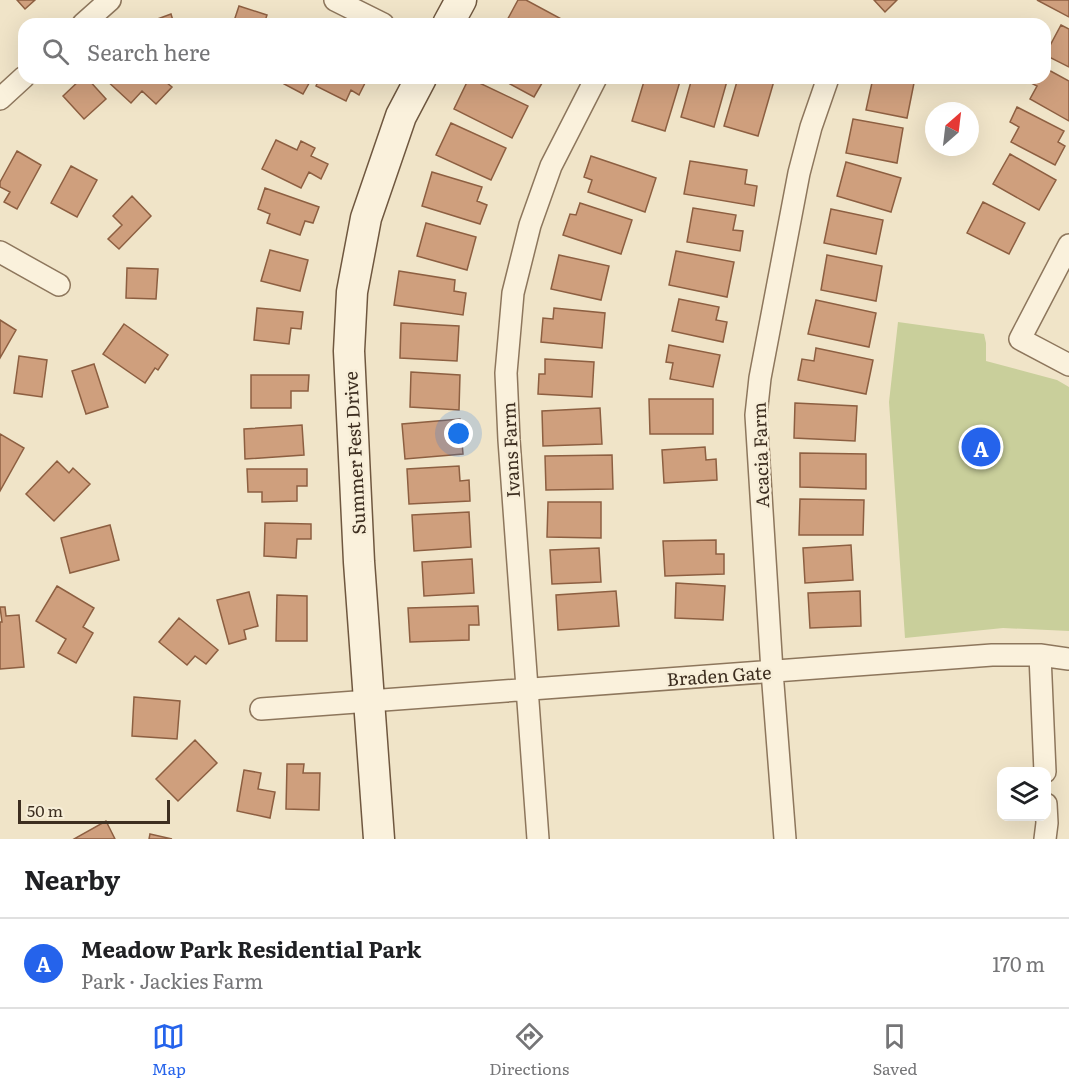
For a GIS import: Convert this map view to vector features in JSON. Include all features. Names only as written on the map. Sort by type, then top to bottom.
[{"type":"street","points":[[90,18],[110,0]]},
{"type":"street","points":[[335,0],[371,18]]},
{"type":"street","points":[[451,18],[461,0]]},
{"type":"street","points":[[0,99],[18,82]]},
{"type":"street","name":"Summer Fest Drive","points":[[379,839],[359,562],[350,363],[352,292],[366,218],[401,116],[418,84]]},
{"type":"street","name":"Ivans Farm","points":[[538,839],[506,373],[513,293],[530,225],[551,166],[593,84]]},
{"type":"street","name":"Acacia Farm","points":[[785,839],[756,415],[760,378],[799,173],[811,127],[826,84]]},
{"type":"street","points":[[1069,245],[1020,339],[1069,365]]},
{"type":"street","points":[[0,252],[59,285]]},
{"type":"street","name":"Braden Gate","points":[[261,709],[992,655],[1040,655],[1069,659]]},
{"type":"street","points":[[1040,655],[1045,767]]},
{"type":"street","points":[[1045,839],[1047,821]]},
{"type":"green space","points":[[898,322],[984,334],[986,361],[1057,380],[1069,387],[1069,631],[1003,628],[905,638],[889,402]]},
{"type":"building","points":[[17,0],[35,0],[25,9]]},
{"type":"building","points":[[518,0],[526,0],[560,18],[508,18]]},
{"type":"building","points":[[874,0],[897,0],[885,12]]},
{"type":"building","points":[[1037,0],[1069,0],[1069,17]]},
{"type":"building","points":[[239,6],[267,15],[266,18],[235,18]]},
{"type":"building","points":[[171,14],[172,18],[160,18]]},
{"type":"building","points":[[1061,25],[1069,29],[1069,67],[1051,58],[1051,44]]},
{"type":"building","points":[[1051,71],[1069,81],[1069,121],[1030,99],[1037,86],[1033,84],[1051,84]]},
{"type":"building","points":[[76,84],[92,84],[106,99],[84,119],[63,96]]},
{"type":"building","points":[[110,84],[168,84],[172,87],[156,104],[142,91],[131,103]]},
{"type":"building","points":[[284,84],[309,84],[303,94]]},
{"type":"building","points":[[317,84],[364,84],[359,95],[351,90],[346,101],[316,86]]},
{"type":"building","points":[[466,84],[482,84],[528,106],[512,138],[454,109]]},
{"type":"building","points":[[510,84],[542,84],[534,97]]},
{"type":"building","points":[[643,84],[679,84],[665,131],[632,121]]},
{"type":"building","points":[[690,84],[726,84],[714,127],[681,117]]},
{"type":"building","points":[[736,84],[773,84],[758,136],[724,126]]},
{"type":"building","points":[[872,84],[914,84],[907,118],[866,110]]},
{"type":"building","points":[[1017,107],[1064,131],[1058,142],[1065,146],[1055,165],[1011,142],[1019,127],[1010,122]]},
{"type":"building","points":[[853,119],[903,128],[897,163],[846,153]]},
{"type":"building","points":[[451,123],[506,148],[491,180],[436,155]]},
{"type":"building","points":[[276,140],[297,150],[301,141],[315,148],[311,156],[328,164],[321,179],[309,172],[301,188],[262,169]]},
{"type":"building","points":[[17,151],[41,165],[17,209],[4,202],[10,192],[0,187],[0,182]]},
{"type":"building","points":[[1010,154],[1056,180],[1039,210],[993,184]]},
{"type":"building","points":[[591,156],[656,178],[645,212],[588,192],[592,180],[584,177]]},
{"type":"building","points":[[690,161],[747,170],[745,184],[757,186],[754,206],[684,194]]},
{"type":"building","points":[[846,162],[901,178],[891,212],[837,196]]},
{"type":"building","points":[[71,166],[97,180],[77,217],[51,203]]},
{"type":"building","points":[[432,172],[482,187],[477,201],[487,205],[480,224],[422,206]]},
{"type":"building","points":[[265,188],[319,207],[313,223],[305,221],[300,235],[267,223],[270,214],[258,209]]},
{"type":"building","points":[[132,196],[151,216],[119,249],[108,239],[122,225],[113,216]]},
{"type":"building","points":[[983,202],[1025,223],[1009,254],[967,233]]},
{"type":"building","points":[[580,203],[632,220],[621,254],[563,235],[570,214],[576,215]]},
{"type":"building","points":[[693,208],[736,215],[733,230],[743,231],[740,251],[687,242]]},
{"type":"building","points":[[831,209],[883,220],[876,254],[824,243]]},
{"type":"building","points":[[426,223],[476,237],[467,270],[417,256]]},
{"type":"building","points":[[270,250],[308,260],[300,291],[261,281]]},
{"type":"building","points":[[676,251],[734,262],[727,297],[669,285]]},
{"type":"building","points":[[559,255],[609,266],[601,300],[551,289]]},
{"type":"building","points":[[827,255],[882,266],[876,301],[821,290]]},
{"type":"building","points":[[127,268],[158,269],[156,299],[126,298]]},
{"type":"building","points":[[399,271],[455,280],[454,291],[466,293],[463,315],[394,305]]},
{"type":"building","points":[[679,299],[719,307],[716,320],[727,322],[723,342],[672,331]]},
{"type":"building","points":[[816,300],[876,313],[869,347],[808,334]]},
{"type":"building","points":[[257,308],[303,312],[301,329],[291,328],[289,344],[254,340]]},
{"type":"building","points":[[554,308],[605,313],[602,348],[541,342],[543,318],[553,319]]},
{"type":"building","points":[[0,320],[16,330],[0,358]]},
{"type":"building","points":[[401,323],[459,326],[457,361],[400,358]]},
{"type":"building","points":[[124,324],[168,355],[145,383],[103,354]]},
{"type":"building","points":[[669,345],[720,355],[713,387],[670,379],[673,363],[666,362]]},
{"type":"building","points":[[816,348],[873,360],[866,394],[798,380],[802,359],[814,361]]},
{"type":"building","points":[[19,356],[47,360],[42,397],[14,393]]},
{"type":"building","points":[[545,359],[594,362],[592,397],[538,394],[539,374],[545,374]]},
{"type":"building","points":[[94,364],[108,407],[86,414],[72,371]]},
{"type":"building","points":[[411,372],[460,375],[459,410],[410,407]]},
{"type":"building","points":[[251,375],[309,375],[308,391],[291,391],[291,408],[251,408]]},
{"type":"building","points":[[649,399],[713,399],[713,434],[650,434]]},
{"type":"building","points":[[795,403],[857,406],[855,441],[794,438]]},
{"type":"building","points":[[600,408],[602,444],[543,446],[542,411]]},
{"type":"building","points":[[460,419],[463,454],[405,459],[402,424]]},
{"type":"building","points":[[302,425],[304,455],[245,459],[244,429]]},
{"type":"building","points":[[0,434],[24,448],[0,491]]},
{"type":"building","points":[[705,447],[706,460],[716,459],[717,480],[664,483],[662,450]]},
{"type":"building","points":[[800,453],[866,454],[866,489],[800,487]]},
{"type":"building","points":[[612,455],[613,489],[546,490],[545,456]]},
{"type":"building","points":[[57,461],[69,473],[73,468],[90,484],[54,521],[26,494]]},
{"type":"building","points":[[459,466],[460,481],[469,480],[470,501],[409,504],[407,469]]},
{"type":"building","points":[[247,469],[307,469],[307,486],[297,486],[297,501],[262,502],[262,492],[248,492]]},
{"type":"building","points":[[800,499],[864,500],[863,535],[799,535]]},
{"type":"building","points":[[548,502],[601,502],[601,538],[547,537]]},
{"type":"building","points":[[469,512],[471,547],[414,551],[412,515]]},
{"type":"building","points":[[265,523],[311,524],[311,539],[297,539],[296,558],[264,556]]},
{"type":"building","points":[[110,525],[119,560],[70,573],[61,538]]},
{"type":"building","points":[[716,540],[716,554],[724,554],[724,574],[665,576],[663,541]]},
{"type":"building","points":[[851,545],[853,580],[805,583],[803,548]]},
{"type":"building","points":[[599,548],[601,582],[552,584],[550,550]]},
{"type":"building","points":[[472,559],[474,593],[424,596],[422,562]]},
{"type":"building","points":[[676,583],[725,586],[723,620],[675,618]]},
{"type":"building","points":[[57,586],[94,608],[83,627],[93,633],[76,663],[58,653],[66,639],[36,621]]},
{"type":"building","points":[[616,591],[619,626],[558,630],[556,595]]},
{"type":"building","points":[[860,591],[861,626],[810,628],[808,593]]},
{"type":"building","points":[[249,592],[258,626],[244,630],[246,639],[229,644],[217,600]]},
{"type":"building","points":[[277,595],[307,596],[307,641],[276,641]]},
{"type":"building","points":[[478,606],[479,625],[469,625],[469,640],[410,642],[408,608]]},
{"type":"building","points":[[0,607],[5,607],[6,616],[19,615],[24,667],[0,669],[0,622],[2,622]]},
{"type":"building","points":[[179,618],[218,650],[206,664],[195,656],[187,665],[159,642]]},
{"type":"building","points":[[134,697],[180,701],[177,739],[132,736]]},
{"type":"building","points":[[195,740],[217,763],[178,801],[156,779]]},
{"type":"building","points":[[287,764],[304,764],[303,773],[320,773],[319,810],[286,809]]},
{"type":"building","points":[[244,770],[261,773],[258,789],[275,792],[270,818],[237,811]]},
{"type":"building","points":[[106,821],[115,839],[74,839]]},
{"type":"building","points":[[150,834],[172,839],[149,839]]},
{"type":"place","name":"Meadow Park Residential Park","points":[[981,447]]}]
